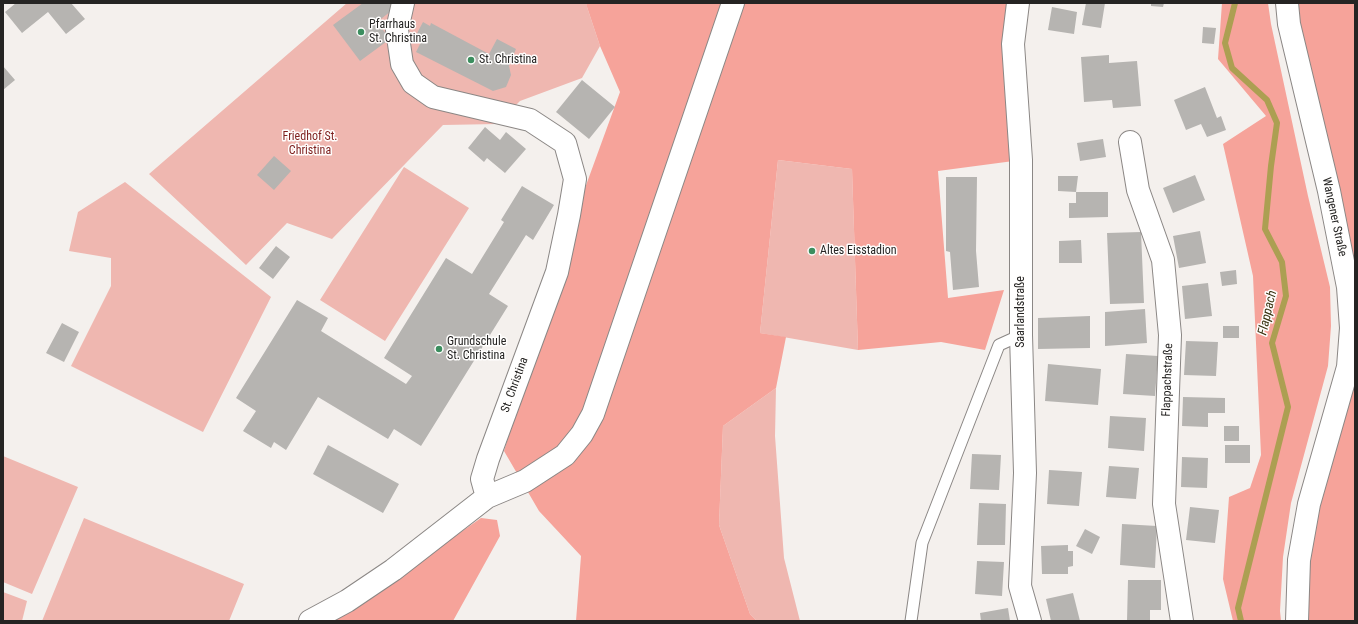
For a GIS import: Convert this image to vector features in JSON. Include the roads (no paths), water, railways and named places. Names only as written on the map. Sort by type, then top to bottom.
[{"type":"street","name":"St. Christina","points":[[403,3],[397,30],[402,64],[413,83],[433,97],[530,120],[566,143],[575,179],[570,215],[557,272],[482,479],[487,498]]},
{"type":"street","points":[[310,621],[347,601],[394,570],[487,498],[525,481],[565,455],[582,434],[593,414],[733,3]]},
{"type":"street","name":"Saarlandstraße","points":[[1018,3],[1013,44],[1021,160],[1021,335],[1025,474],[1020,586],[1030,621]]},
{"type":"street","name":"Wangener Straße","points":[[1287,3],[1289,24],[1329,191],[1344,265],[1348,287],[1351,328],[1348,367],[1309,504],[1299,560],[1297,621]]},
{"type":"street","name":"Flappachstraße","points":[[1130,142],[1138,190],[1163,260],[1170,334],[1164,504],[1182,621]]},
{"type":"lane","points":[[911,621],[922,543],[999,345],[1021,335]]},
{"type":"waterway","name":"Flappach","points":[[1235,3],[1225,43],[1232,68],[1267,100],[1277,123],[1265,229],[1282,262],[1286,296],[1272,343],[1288,407],[1238,608],[1241,621]]},
{"type":"place","name":"Pfarrhaus St. Christina","points":[[361,32]]},
{"type":"place","name":"St. Christina","points":[[471,60]]},
{"type":"place","name":"Altes Eisstadion","points":[[812,251]]},
{"type":"place","name":"Grundschule St. Christina","points":[[439,349]]},
{"type":"park label","name":"Friedhof St. Christina","points":[[310,144]]}]
